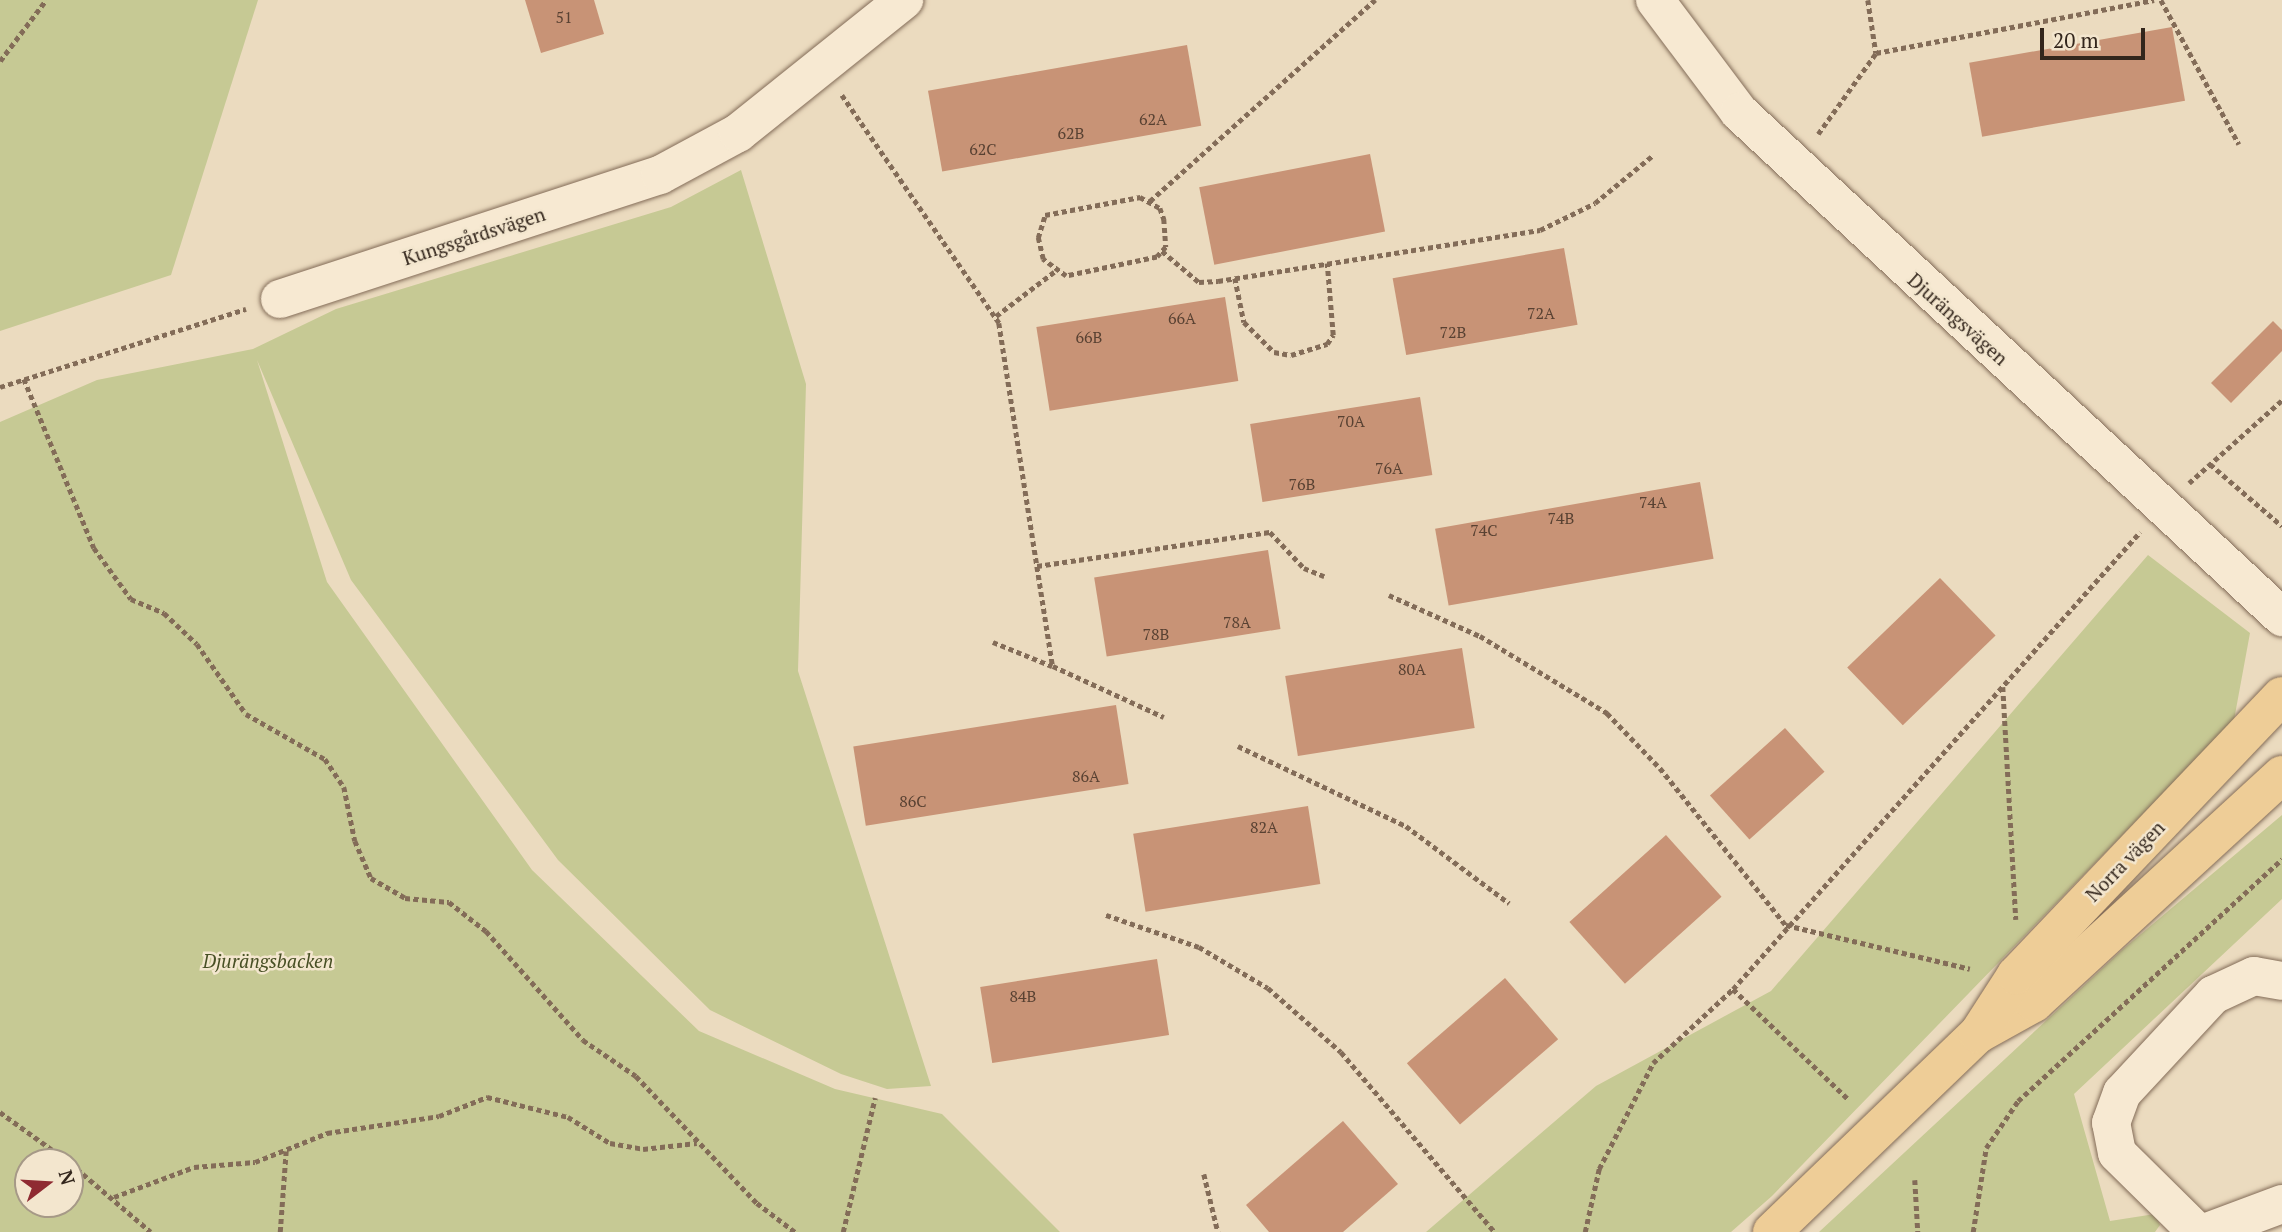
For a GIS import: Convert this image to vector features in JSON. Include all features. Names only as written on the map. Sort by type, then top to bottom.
[{"type":"main road","name":"Norra vägen","points":[[1772,1232],[1978,1034],[2016,975],[2282,696]]},
{"type":"main road","name":"Norra vägen","points":[[1978,1034],[2034,1003],[2282,775]]},
{"type":"street","name":"Kungsgårdsvägen","points":[[280,299],[660,175],[738,133],[818,64],[904,0]]},
{"type":"street","name":"Djurängsvägen","points":[[1655,0],[1739,112],[2282,617]]},
{"type":"street","points":[[2196,1232],[2117,1153],[2111,1123],[2122,1093],[2213,995],[2254,976],[2282,981]]},
{"type":"street","points":[[2207,1232],[2282,1204]]},
{"type":"path","points":[[0,61],[46,0]]},
{"type":"path","points":[[1150,201],[1375,0]]},
{"type":"path","points":[[1868,0],[1876,53]]},
{"type":"path","points":[[1813,141],[1876,53],[2154,0]]},
{"type":"path","points":[[2161,0],[2239,144]]},
{"type":"path","points":[[818,64],[996,316],[1053,666]]},
{"type":"path","points":[[1162,251],[1199,282],[1563,222],[1652,156]]},
{"type":"path","points":[[1140,197],[1150,201],[1164,219],[1162,251],[1138,262],[1066,276],[1054,272],[1038,238],[1045,215],[1140,197]]},
{"type":"path","points":[[1235,278],[1244,322],[1274,352],[1292,355],[1327,344],[1333,335],[1326,262]]},
{"type":"path","points":[[996,316],[1054,272]]},
{"type":"path","points":[[0,387],[280,299]]},
{"type":"path","points":[[24,379],[94,548],[131,598],[164,613],[197,644],[246,714],[325,759],[344,787],[355,841],[372,878],[405,898],[449,902],[486,931],[583,1040],[636,1076],[697,1143],[795,1232]]},
{"type":"path","points":[[2181,490],[2282,400]]},
{"type":"path","points":[[2210,464],[2282,526]]},
{"type":"path","points":[[1585,1232],[1599,1169],[1653,1063],[1733,989],[1786,925],[2143,529]]},
{"type":"path","points":[[1037,566],[1270,532],[1304,568],[1324,576]]},
{"type":"path","points":[[1389,595],[1480,636],[1607,712],[1660,768],[1786,925],[1970,969]]},
{"type":"path","points":[[993,642],[1053,666],[1164,717]]},
{"type":"path","points":[[2003,686],[2016,920]]},
{"type":"path","points":[[1238,746],[1406,826],[1509,903]]},
{"type":"path","points":[[1973,1232],[1986,1148],[2018,1101],[2282,859]]},
{"type":"path","points":[[1106,915],[1199,947],[1268,988],[1341,1052],[1495,1232]]},
{"type":"path","points":[[1733,989],[1849,1100]]},
{"type":"path","points":[[114,1197],[194,1167],[255,1162],[327,1133],[439,1116],[487,1097],[568,1116],[610,1143],[643,1149],[697,1143]]},
{"type":"path","points":[[843,1232],[875,1098]]},
{"type":"path","points":[[0,1112],[50,1148]]},
{"type":"path","points":[[280,1232],[286,1151]]},
{"type":"path","points":[[84,1174],[114,1197],[151,1232]]},
{"type":"path","points":[[1204,1174],[1218,1232]]},
{"type":"path","points":[[1914,1180],[1917,1232]]},
{"type":"green space","points":[[0,0],[258,0],[171,275],[0,331]]},
{"type":"green space","name":"Djurängsbacken","points":[[741,170],[806,384],[798,671],[931,1086],[887,1089],[841,1074],[710,1010],[558,860],[351,580],[257,360],[327,582],[532,870],[699,1031],[835,1089],[942,1114],[1060,1232],[0,1232],[0,422],[97,380],[253,349],[336,309],[671,207]]},
{"type":"green space","points":[[2148,555],[2250,633],[2234,720],[1772,1196],[1731,1232],[1426,1232],[1596,1086],[1771,991]]},
{"type":"green space","points":[[2282,815],[2282,899],[2074,1094],[2110,1221],[2155,1214],[2160,1225],[2155,1232],[1819,1232],[2122,950]]},
{"type":"building","points":[[525,0],[594,0],[604,34],[541,53]]},
{"type":"building","points":[[2172,27],[2185,101],[1982,137],[1969,63]]},
{"type":"building","points":[[1187,45],[1201,126],[942,171],[928,91]]},
{"type":"building","points":[[1370,154],[1385,232],[1214,265],[1199,187]]},
{"type":"building","points":[[1564,248],[1578,325],[1406,355],[1393,278]]},
{"type":"building","points":[[1225,297],[1238,381],[1050,411],[1036,327]]},
{"type":"building","points":[[2273,321],[2282,330],[2282,351],[2231,403],[2211,383]]},
{"type":"building","points":[[1420,397],[1432,475],[1262,502],[1250,424]]},
{"type":"building","points":[[1700,482],[1714,559],[1449,606],[1435,529]]},
{"type":"building","points":[[1268,550],[1281,629],[1107,657],[1094,578]]},
{"type":"building","points":[[1940,578],[1996,636],[1903,725],[1847,668]]},
{"type":"building","points":[[1462,648],[1475,728],[1298,756],[1285,676]]},
{"type":"building","points":[[1116,705],[1129,784],[866,826],[853,747]]},
{"type":"building","points":[[1785,728],[1824,772],[1749,839],[1710,796]]},
{"type":"building","points":[[1308,806],[1320,884],[1146,912],[1133,834]]},
{"type":"building","points":[[1666,835],[1722,897],[1625,984],[1569,922]]},
{"type":"building","points":[[1157,959],[1169,1035],[992,1063],[980,987]]},
{"type":"building","points":[[1505,978],[1558,1039],[1460,1124],[1407,1063]]},
{"type":"building","points":[[1343,1121],[1398,1184],[1343,1232],[1269,1232],[1246,1205]]}]
